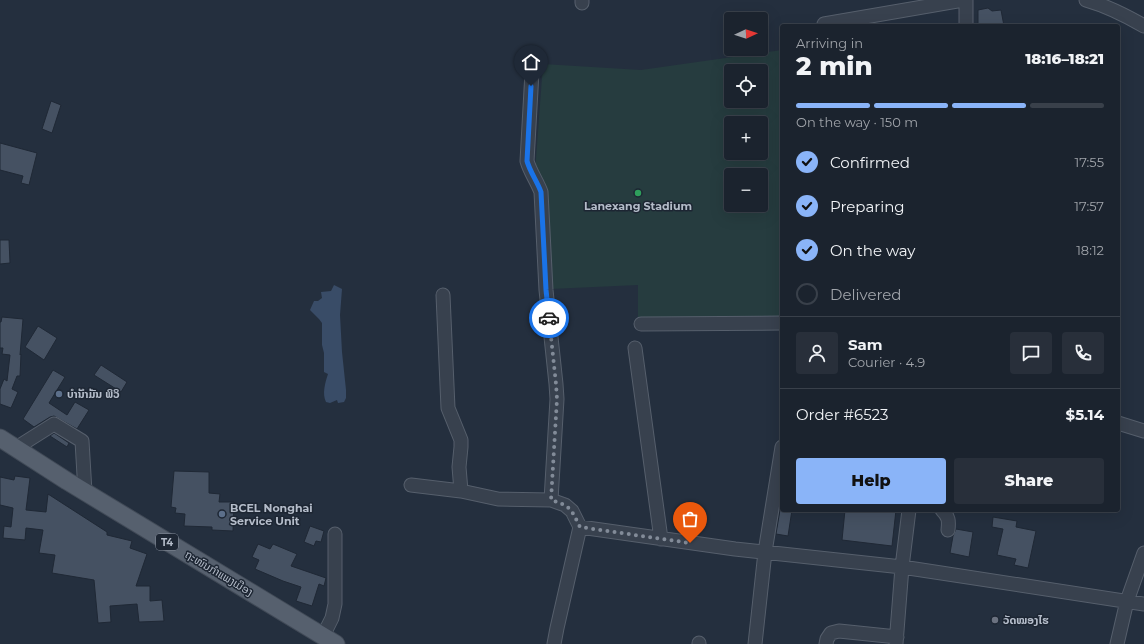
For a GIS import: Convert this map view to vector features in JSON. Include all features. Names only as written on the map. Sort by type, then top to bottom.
[{"type":"main road","name":"ຖະໜົນກຳແພງເມືອງ","points":[[0,438],[85,492],[329,640]]},
{"type":"street","points":[[824,24],[965,0],[966,24]]},
{"type":"street","points":[[1086,0],[1105,3],[1144,26]]},
{"type":"street","points":[[532,72],[527,161],[529,169],[536,177],[541,192],[546,290],[557,399],[551,500]]},
{"type":"street","points":[[443,295],[448,408],[461,440],[459,467],[461,491]]},
{"type":"street","points":[[641,324],[780,323]]},
{"type":"street","points":[[635,348],[661,538]]},
{"type":"street","points":[[1120,423],[1144,431]]},
{"type":"street","points":[[16,448],[54,424],[82,441],[85,492]]},
{"type":"street","points":[[755,644],[765,552],[780,459]]},
{"type":"street","points":[[411,485],[461,491],[498,498],[551,500],[566,504],[572,511],[580,527],[556,628],[554,644]]},
{"type":"street","points":[[826,644],[831,633],[839,631],[897,641],[902,567],[909,512]]},
{"type":"street","points":[[944,512],[950,521],[948,530]]},
{"type":"street","points":[[580,527],[765,552],[902,567],[1144,604]]},
{"type":"street","points":[[329,640],[335,604],[335,534]]},
{"type":"street","points":[[1117,644],[1127,601],[1144,553]]},
{"type":"green space","name":"Lanexang Stadium","points":[[780,50],[780,318],[638,317],[638,285],[550,289],[545,182],[535,172],[543,64],[641,70],[740,56],[768,56],[768,52]]},
{"type":"water","points":[[334,285],[342,289],[340,315],[346,398],[344,402],[338,403],[337,400],[330,403],[326,402],[324,396],[328,374],[324,372],[322,323],[310,310],[314,301],[318,301],[322,298],[321,292],[331,291]]},
{"type":"building","points":[[988,8],[992,11],[1001,10],[1004,24],[978,24],[978,10]]},
{"type":"building","points":[[51,101],[61,105],[52,133],[42,129]]},
{"type":"building","points":[[0,143],[37,153],[29,185],[21,183],[23,176],[0,170]]},
{"type":"building","points":[[0,240],[9,240],[10,263],[0,264]]},
{"type":"building","points":[[2,317],[23,319],[20,376],[17,376],[12,389],[18,392],[11,408],[0,404],[0,389],[4,379],[7,381],[10,355],[2,354],[3,348],[0,348],[0,322]]},
{"type":"building","points":[[38,326],[57,338],[44,360],[25,347]]},
{"type":"building","points":[[101,365],[127,382],[121,392],[94,375]]},
{"type":"building","points":[[53,370],[65,377],[49,403],[67,415],[75,402],[89,410],[77,429],[54,416],[34,427],[23,419]]},
{"type":"building","points":[[54,433],[69,443],[67,447],[50,436]]},
{"type":"building","points":[[174,471],[209,472],[209,493],[220,494],[219,502],[234,502],[233,531],[212,530],[212,527],[184,526],[185,514],[175,513],[176,508],[171,507]]},
{"type":"building","points":[[15,476],[30,478],[26,510],[46,512],[48,494],[107,532],[107,535],[132,541],[130,548],[147,554],[136,586],[150,586],[150,601],[162,600],[164,621],[139,622],[137,604],[110,606],[111,622],[98,623],[94,580],[52,573],[55,555],[39,553],[43,530],[26,528],[25,540],[3,538],[4,526],[11,527],[13,508],[0,505],[0,477],[14,480]]},
{"type":"building","points":[[780,510],[780,512],[792,512],[788,536],[776,534]]},
{"type":"building","points":[[845,512],[896,512],[892,546],[842,540]]},
{"type":"building","points":[[993,517],[1017,521],[1016,527],[1036,531],[1028,568],[1014,565],[1016,559],[997,555],[1003,529],[992,527]]},
{"type":"building","points":[[310,526],[324,531],[321,542],[316,541],[314,546],[304,542]]},
{"type":"building","points":[[956,529],[973,532],[969,557],[950,553],[953,536]]},
{"type":"building","points":[[258,544],[270,549],[273,544],[297,554],[291,566],[326,578],[324,586],[319,584],[312,606],[296,601],[301,587],[255,569],[259,560],[252,557]]},
{"type":"way so far","points":[[549,318],[557,399],[551,500],[566,504],[572,511],[580,527],[690,543]]},
{"type":"place","name":"Lanexang Stadium","points":[[638,193]]},
{"type":"place","name":"ບຳ້ນຳ້ມັນ ພິວິ","points":[[59,394]]},
{"type":"place","name":"BCEL Nonghai Service Unit","points":[[222,514]]},
{"type":"place","name":"ວັດໝອງໄຮ","points":[[995,620]]},
{"type":"route","points":[[531,86],[527,161],[529,169],[536,177],[541,192],[546,290],[549,318]]}]
